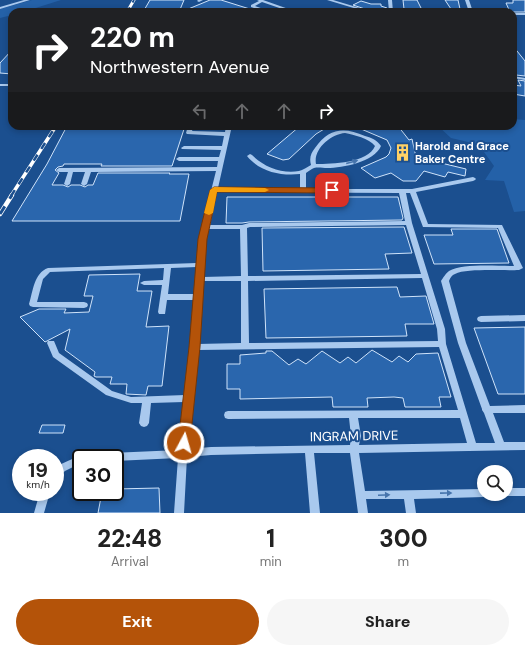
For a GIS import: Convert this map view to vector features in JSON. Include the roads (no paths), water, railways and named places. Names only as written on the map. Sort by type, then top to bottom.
[{"type":"street","points":[[0,8],[28,0]]},
{"type":"street","points":[[329,0],[357,8]]},
{"type":"street","points":[[258,8],[252,6],[261,1],[283,8]]},
{"type":"street","points":[[179,513],[205,227],[228,130],[189,133],[190,130]]},
{"type":"street","points":[[250,156],[258,164],[269,169],[302,172],[314,166],[330,166],[354,162],[373,154],[377,150],[378,146],[373,141],[354,133],[334,133],[324,139],[315,152],[312,158],[314,166]]},
{"type":"street","points":[[184,148],[223,148]]},
{"type":"street","points":[[179,159],[221,159]]},
{"type":"street","points":[[59,170],[219,169]]},
{"type":"street","points":[[67,184],[71,170]]},
{"type":"street","points":[[84,184],[88,170]]},
{"type":"street","points":[[302,172],[304,190]]},
{"type":"street","points":[[214,190],[412,191],[473,179]]},
{"type":"street","points":[[402,191],[409,223],[441,329],[442,344],[473,447]]},
{"type":"street","points":[[412,191],[425,226],[500,226],[519,268],[476,269],[454,272],[444,281],[462,343],[501,447]]},
{"type":"street","points":[[205,227],[409,223]]},
{"type":"street","points":[[243,227],[246,346]]},
{"type":"street","points":[[84,304],[33,304],[40,278],[48,270],[201,265]]},
{"type":"street","points":[[162,312],[168,266]]},
{"type":"street","points":[[200,279],[424,276]]},
{"type":"street","points":[[144,283],[166,282]]},
{"type":"street","points":[[164,297],[198,297]]},
{"type":"street","points":[[481,319],[525,318]]},
{"type":"street","points":[[51,343],[56,355],[109,393],[131,400],[189,398]]},
{"type":"street","points":[[194,347],[442,344]]},
{"type":"street","points":[[144,423],[147,400]]},
{"type":"street","points":[[486,410],[525,409]]},
{"type":"street","points":[[352,414],[356,436],[354,450],[363,513]]},
{"type":"street","points":[[228,415],[463,414]]},
{"type":"street","name":"INGRAM DRIVE","points":[[124,456],[184,453],[525,446]]},
{"type":"street","points":[[309,450],[315,513]]},
{"type":"street","points":[[513,492],[525,492]]},
{"type":"street","points":[[361,495],[477,493]]},
{"type":"street","points":[[408,494],[411,513]]},
{"type":"street","points":[[39,513],[42,501]]},
{"type":"railway","points":[[129,8],[134,0]]},
{"type":"railway","points":[[11,196],[53,130]]},
{"type":"railway","points":[[0,214],[12,195]]},
{"type":"place","name":"Harold and Grace Baker Centre","points":[[402,152]]}]
